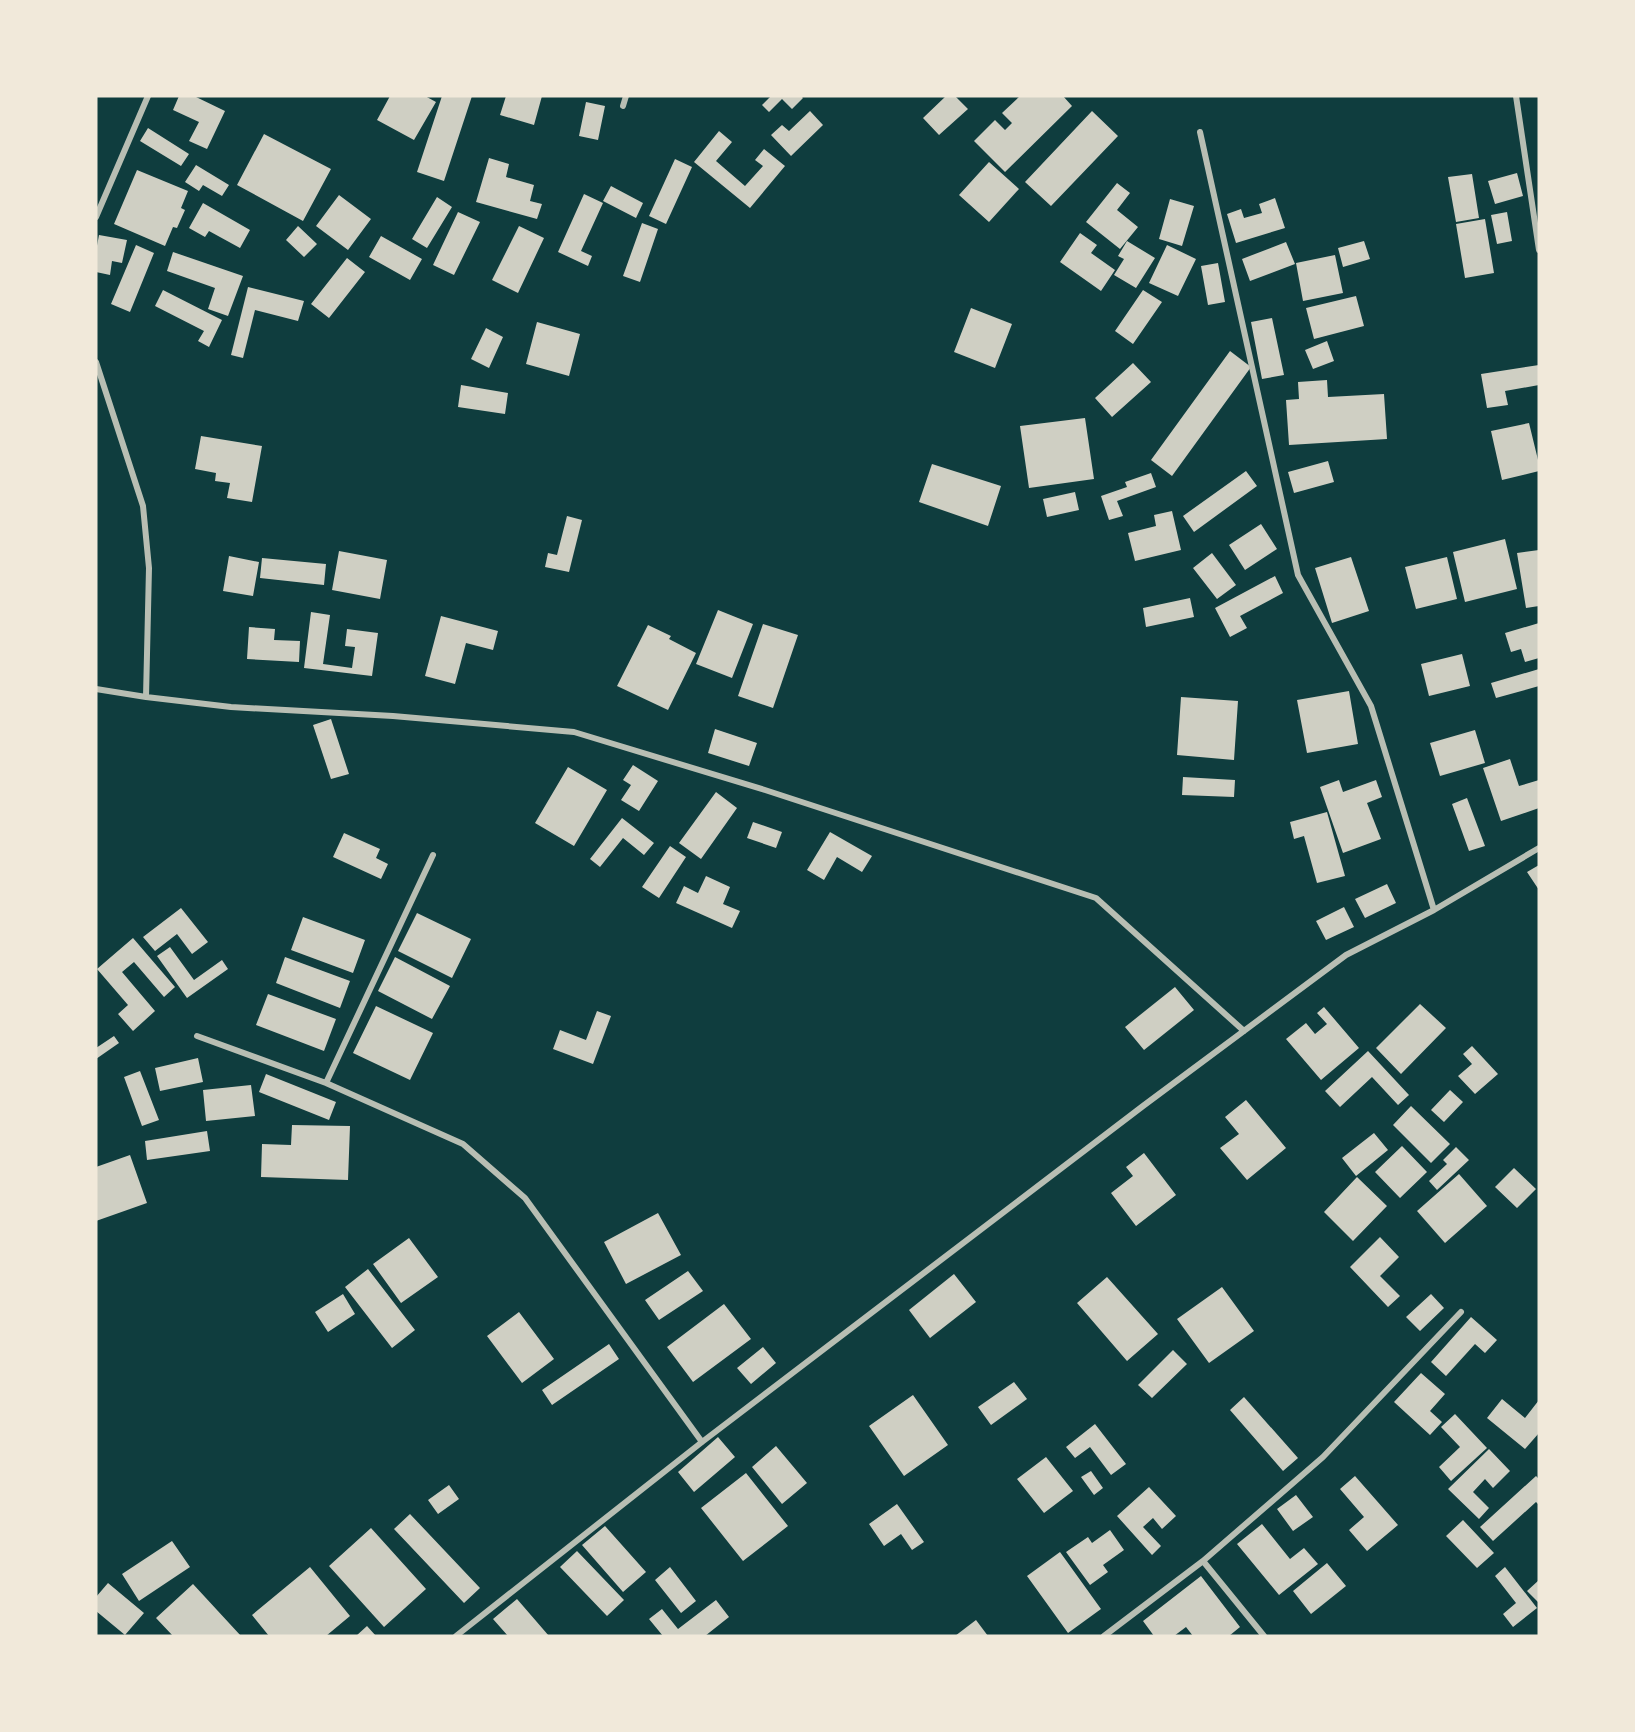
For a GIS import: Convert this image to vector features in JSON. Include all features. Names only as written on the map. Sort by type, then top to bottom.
[{"type":"street","points":[[96,217],[148,96]]},
{"type":"street","points":[[623,106],[626,96]]},
{"type":"street","points":[[1516,96],[1539,250]]},
{"type":"street","points":[[1200,132],[1298,575],[1371,706],[1434,910]]},
{"type":"street","points":[[96,362],[143,506],[149,568],[146,697]]},
{"type":"street","points":[[96,689],[231,707],[393,716],[574,732],[732,780],[1096,898],[1244,1031]]},
{"type":"street","points":[[456,1636],[702,1442],[1346,955],[1434,910],[1539,848]]},
{"type":"street","points":[[326,1083],[433,855]]},
{"type":"street","points":[[197,1036],[326,1083],[463,1144],[525,1198],[702,1442]]},
{"type":"street","points":[[1104,1636],[1203,1561],[1323,1457],[1461,1312]]},
{"type":"street","points":[[1203,1561],[1264,1636]]},
{"type":"building","points":[[179,96],[194,96],[225,111],[207,149],[189,141],[199,122],[173,110]]},
{"type":"building","points":[[390,96],[425,96],[436,102],[414,140],[377,120]]},
{"type":"building","points":[[442,96],[472,96],[444,181],[417,172]]},
{"type":"building","points":[[506,96],[542,96],[534,125],[500,115]]},
{"type":"building","points":[[771,96],[801,96],[803,98],[792,109],[782,99],[769,112],[762,105]]},
{"type":"building","points":[[946,96],[955,96],[968,109],[939,135],[923,118]]},
{"type":"building","points":[[1020,96],[1063,96],[1072,106],[1005,172],[974,141],[995,120],[1005,130],[1012,123],[1002,113]]},
{"type":"building","points":[[586,102],[605,106],[598,140],[579,136]]},
{"type":"building","points":[[810,111],[823,125],[791,156],[771,135],[782,125],[789,131]]},
{"type":"building","points":[[1092,111],[1118,136],[1051,206],[1025,182]]},
{"type":"building","points":[[148,128],[189,154],[181,166],[140,141]]},
{"type":"building","points":[[719,131],[732,142],[716,161],[745,186],[763,166],[755,160],[764,149],[785,166],[750,208],[694,162]]},
{"type":"building","points":[[264,134],[331,169],[303,221],[237,185]]},
{"type":"building","points":[[489,158],[509,164],[506,177],[534,185],[530,201],[542,204],[537,219],[476,202]]},
{"type":"building","points":[[675,159],[692,167],[666,224],[649,216]]},
{"type":"building","points":[[989,162],[1019,189],[989,222],[959,195]]},
{"type":"building","points":[[196,165],[229,185],[222,196],[203,185],[199,191],[185,182]]},
{"type":"building","points":[[137,170],[188,191],[181,208],[185,210],[177,228],[173,227],[165,246],[114,224]]},
{"type":"building","points":[[1517,173],[1523,196],[1495,204],[1488,181]]},
{"type":"building","points":[[1472,174],[1479,218],[1456,222],[1448,177]]},
{"type":"building","points":[[1117,183],[1130,193],[1117,210],[1138,227],[1120,249],[1086,222]]},
{"type":"building","points":[[611,186],[643,203],[636,218],[603,201]]},
{"type":"building","points":[[584,194],[603,203],[581,251],[592,256],[588,266],[558,252]]},
{"type":"building","points":[[339,195],[371,219],[348,250],[316,226]]},
{"type":"building","points":[[437,197],[452,207],[427,248],[412,239]]},
{"type":"building","points":[[1275,198],[1285,228],[1236,243],[1227,214],[1241,209],[1244,218],[1262,213],[1259,204]]},
{"type":"building","points":[[1170,199],[1194,206],[1182,246],[1159,239]]},
{"type":"building","points":[[203,203],[250,230],[240,248],[209,231],[205,237],[189,228]]},
{"type":"building","points":[[458,212],[480,222],[454,275],[433,265]]},
{"type":"building","points":[[1507,212],[1512,241],[1497,244],[1491,215]]},
{"type":"building","points":[[1485,219],[1494,273],[1465,278],[1456,224]]},
{"type":"building","points":[[642,223],[658,229],[640,282],[623,276]]},
{"type":"building","points":[[298,226],[317,244],[304,257],[286,240]]},
{"type":"building","points":[[519,226],[544,238],[518,293],[492,280]]},
{"type":"building","points":[[1080,233],[1097,245],[1091,253],[1115,270],[1101,291],[1060,262]]},
{"type":"building","points":[[99,235],[127,240],[122,263],[112,261],[110,275],[96,272]]},
{"type":"building","points":[[381,236],[422,259],[410,280],[369,257]]},
{"type":"building","points":[[1127,241],[1155,258],[1136,288],[1114,275],[1124,259],[1118,256]]},
{"type":"building","points":[[1364,241],[1370,259],[1343,267],[1338,248]]},
{"type":"building","points":[[1286,242],[1295,264],[1250,281],[1242,259]]},
{"type":"building","points":[[136,245],[154,253],[130,312],[111,304]]},
{"type":"building","points":[[1167,245],[1196,259],[1178,296],[1149,283]]},
{"type":"building","points":[[173,252],[243,276],[228,316],[208,309],[215,288],[167,271]]},
{"type":"building","points":[[1335,255],[1343,293],[1303,301],[1296,263]]},
{"type":"building","points":[[347,258],[365,272],[329,318],[311,304]]},
{"type":"building","points":[[1218,263],[1225,302],[1208,305],[1201,266]]},
{"type":"building","points":[[248,287],[304,301],[298,321],[255,310],[243,358],[231,355]]},
{"type":"building","points":[[163,290],[222,320],[209,347],[198,341],[204,331],[155,306]]},
{"type":"building","points":[[1143,290],[1162,302],[1133,344],[1115,331]]},
{"type":"building","points":[[1356,296],[1364,326],[1314,339],[1306,308]]},
{"type":"building","points":[[971,308],[1012,324],[995,368],[954,352]]},
{"type":"building","points":[[1272,318],[1284,375],[1262,379],[1251,322]]},
{"type":"building","points":[[537,322],[580,334],[569,376],[526,364]]},
{"type":"building","points":[[486,328],[503,337],[489,368],[471,359]]},
{"type":"building","points":[[1327,341],[1334,361],[1313,369],[1305,350]]},
{"type":"building","points":[[1230,351],[1251,367],[1172,476],[1151,460]]},
{"type":"building","points":[[1133,363],[1151,382],[1112,417],[1095,398]]},
{"type":"building","points":[[1539,365],[1539,385],[1505,391],[1508,405],[1487,408],[1481,374]]},
{"type":"building","points":[[1327,380],[1328,397],[1384,394],[1387,439],[1289,445],[1286,400],[1299,399],[1298,382]]},
{"type":"building","points":[[461,385],[508,393],[505,414],[458,407]]},
{"type":"building","points":[[1085,418],[1094,479],[1029,488],[1020,426]]},
{"type":"building","points":[[1529,423],[1539,471],[1502,480],[1491,431]]},
{"type":"building","points":[[201,436],[262,446],[252,502],[227,498],[230,483],[215,481],[216,473],[195,469]]},
{"type":"building","points":[[1328,461],[1334,482],[1294,493],[1288,472]]},
{"type":"building","points":[[932,464],[1001,486],[988,526],[919,502]]},
{"type":"building","points":[[1246,471],[1257,486],[1194,532],[1183,516]]},
{"type":"building","points":[[1151,473],[1156,487],[1117,501],[1123,516],[1109,520],[1101,496],[1127,487],[1125,482]]},
{"type":"building","points":[[1075,492],[1079,510],[1047,517],[1043,499]]},
{"type":"building","points":[[1172,511],[1181,550],[1135,561],[1128,533],[1156,526],[1154,515]]},
{"type":"building","points":[[567,516],[582,520],[569,572],[545,567],[548,553],[557,555]]},
{"type":"building","points":[[1261,524],[1277,549],[1245,570],[1229,545]]},
{"type":"building","points":[[1505,539],[1517,589],[1465,602],[1453,552]]},
{"type":"building","points":[[1539,550],[1539,606],[1526,608],[1517,553]]},
{"type":"building","points":[[339,551],[387,560],[380,599],[332,590]]},
{"type":"building","points":[[1212,553],[1236,585],[1217,599],[1193,568]]},
{"type":"building","points":[[229,556],[259,562],[253,596],[223,591]]},
{"type":"building","points":[[1351,557],[1369,611],[1332,623],[1315,568]]},
{"type":"building","points":[[1447,557],[1457,599],[1416,609],[1405,567]]},
{"type":"building","points":[[262,558],[326,564],[324,585],[260,578]]},
{"type":"building","points":[[1275,576],[1283,593],[1240,616],[1247,628],[1230,637],[1215,608]]},
{"type":"building","points":[[1190,598],[1194,617],[1146,627],[1143,608]]},
{"type":"building","points":[[718,610],[753,624],[732,678],[696,664]]},
{"type":"building","points":[[311,612],[330,615],[323,664],[352,668],[355,647],[345,646],[347,629],[378,633],[372,676],[304,668]]},
{"type":"building","points":[[441,616],[498,631],[493,650],[466,643],[455,684],[425,676]]},
{"type":"building","points":[[1539,623],[1539,658],[1525,662],[1521,649],[1511,652],[1505,633]]},
{"type":"building","points":[[763,624],[798,635],[773,708],[738,696]]},
{"type":"building","points":[[648,625],[671,636],[669,639],[696,653],[668,710],[617,686]]},
{"type":"building","points":[[249,627],[275,629],[274,640],[300,641],[299,662],[247,659]]},
{"type":"building","points":[[1462,654],[1470,686],[1429,696],[1421,664]]},
{"type":"building","points":[[1539,669],[1539,686],[1496,698],[1491,683]]},
{"type":"building","points":[[1349,691],[1358,744],[1307,753],[1297,700]]},
{"type":"building","points":[[1181,697],[1238,701],[1234,760],[1177,755]]},
{"type":"building","points":[[331,719],[349,774],[331,779],[313,725]]},
{"type":"building","points":[[715,729],[757,743],[749,766],[708,753]]},
{"type":"building","points":[[1475,730],[1485,763],[1440,776],[1430,743]]},
{"type":"building","points":[[1510,759],[1519,786],[1539,780],[1539,808],[1501,821],[1483,768]]},
{"type":"building","points":[[633,765],[658,781],[639,811],[621,800],[631,785],[623,780]]},
{"type":"building","points":[[568,767],[607,790],[574,846],[535,823]]},
{"type":"building","points":[[1183,777],[1235,780],[1234,797],[1182,795]]},
{"type":"building","points":[[1339,780],[1343,792],[1376,780],[1382,797],[1367,803],[1381,839],[1343,853],[1320,787]]},
{"type":"building","points":[[716,792],[737,808],[701,859],[679,843]]},
{"type":"building","points":[[1467,798],[1485,846],[1469,851],[1452,804]]},
{"type":"building","points":[[1327,812],[1345,876],[1317,883],[1304,836],[1294,839],[1290,822]]},
{"type":"building","points":[[622,818],[654,843],[644,855],[623,838],[600,867],[590,859]]},
{"type":"building","points":[[753,822],[782,832],[776,848],[747,838]]},
{"type":"building","points":[[830,832],[872,856],[862,872],[837,857],[824,880],[807,870]]},
{"type":"building","points":[[344,833],[380,849],[376,858],[388,864],[381,879],[333,857]]},
{"type":"building","points":[[670,846],[686,857],[659,898],[642,887]]},
{"type":"building","points":[[1539,865],[1539,890],[1527,872]]},
{"type":"building","points":[[706,876],[730,887],[723,904],[740,911],[732,928],[676,903],[684,886],[698,893]]},
{"type":"building","points":[[1387,884],[1396,903],[1365,918],[1355,899]]},
{"type":"building","points":[[1344,907],[1354,927],[1326,940],[1316,921]]},
{"type":"building","points":[[181,908],[208,942],[192,954],[177,934],[155,951],[143,937]]},
{"type":"building","points":[[417,913],[471,939],[452,978],[398,951]]},
{"type":"building","points":[[303,917],[365,940],[353,973],[291,950]]},
{"type":"building","points":[[133,938],[175,987],[164,997],[134,962],[122,972],[155,1011],[133,1031],[118,1014],[128,1005],[97,969]]},
{"type":"building","points":[[170,947],[194,980],[222,960],[228,969],[187,998],[157,956]]},
{"type":"building","points":[[285,957],[350,981],[340,1008],[276,983]]},
{"type":"building","points":[[395,957],[450,986],[432,1019],[378,991]]},
{"type":"building","points":[[1175,987],[1194,1010],[1144,1050],[1125,1027]]},
{"type":"building","points":[[268,994],[336,1019],[324,1051],[256,1025]]},
{"type":"building","points":[[1420,1004],[1446,1028],[1401,1074],[1376,1048]]},
{"type":"building","points":[[376,1006],[433,1033],[410,1080],[353,1053]]},
{"type":"building","points":[[1324,1007],[1359,1048],[1321,1080],[1286,1039],[1306,1023],[1315,1034],[1327,1024],[1317,1013]]},
{"type":"building","points":[[597,1011],[611,1016],[593,1064],[553,1049],[560,1030],[586,1040]]},
{"type":"building","points":[[114,1036],[119,1043],[96,1059],[96,1048]]},
{"type":"building","points":[[1472,1046],[1498,1074],[1475,1094],[1458,1076],[1472,1064],[1463,1054]]},
{"type":"building","points":[[1368,1051],[1409,1095],[1398,1105],[1372,1077],[1340,1107],[1325,1091]]},
{"type":"building","points":[[198,1058],[203,1082],[160,1091],[155,1068]]},
{"type":"building","points":[[140,1071],[159,1120],[142,1126],[124,1077]]},
{"type":"building","points":[[266,1074],[336,1102],[329,1120],[259,1092]]},
{"type":"building","points":[[251,1085],[255,1116],[206,1121],[203,1090]]},
{"type":"building","points":[[1450,1090],[1463,1102],[1444,1122],[1431,1110]]},
{"type":"building","points":[[1246,1100],[1286,1148],[1247,1180],[1220,1148],[1239,1134],[1225,1117]]},
{"type":"building","points":[[1411,1106],[1450,1144],[1431,1163],[1393,1125]]},
{"type":"building","points":[[292,1125],[350,1126],[348,1180],[261,1177],[262,1144],[291,1145]]},
{"type":"building","points":[[207,1131],[210,1151],[147,1160],[145,1141]]},
{"type":"building","points":[[1374,1133],[1388,1150],[1356,1176],[1342,1158]]},
{"type":"building","points":[[1402,1146],[1427,1172],[1400,1198],[1375,1172]]},
{"type":"building","points":[[1456,1147],[1469,1160],[1437,1190],[1429,1181],[1447,1164],[1443,1160]]},
{"type":"building","points":[[1144,1153],[1176,1195],[1136,1226],[1111,1193],[1133,1176],[1126,1167]]},
{"type":"building","points":[[130,1155],[147,1203],[96,1221],[96,1167]]},
{"type":"building","points":[[1514,1168],[1536,1189],[1517,1208],[1495,1187]]},
{"type":"building","points":[[1459,1174],[1487,1206],[1445,1243],[1417,1211]]},
{"type":"building","points":[[1357,1177],[1387,1206],[1353,1241],[1324,1212]]},
{"type":"building","points":[[658,1213],[681,1255],[626,1284],[604,1242]]},
{"type":"building","points":[[1380,1237],[1399,1257],[1380,1276],[1400,1296],[1388,1307],[1350,1267]]},
{"type":"building","points":[[409,1238],[438,1277],[401,1303],[373,1264]]},
{"type":"building","points":[[368,1269],[415,1330],[392,1348],[345,1287]]},
{"type":"building","points":[[688,1271],[703,1291],[659,1320],[645,1300]]},
{"type":"building","points":[[954,1274],[976,1302],[930,1338],[909,1310]]},
{"type":"building","points":[[1107,1277],[1158,1334],[1127,1361],[1077,1303]]},
{"type":"building","points":[[1222,1287],[1254,1331],[1209,1363],[1177,1319]]},
{"type":"building","points":[[343,1294],[355,1314],[328,1332],[315,1312]]},
{"type":"building","points":[[1431,1294],[1444,1308],[1420,1331],[1406,1317]]},
{"type":"building","points":[[724,1304],[751,1339],[693,1382],[667,1347]]},
{"type":"building","points":[[519,1312],[554,1359],[522,1383],[487,1336]]},
{"type":"building","points":[[1471,1317],[1497,1340],[1485,1353],[1475,1344],[1446,1376],[1431,1362]]},
{"type":"building","points":[[609,1344],[619,1359],[552,1405],[542,1390]]},
{"type":"building","points":[[763,1347],[776,1363],[751,1384],[737,1368]]},
{"type":"building","points":[[1173,1350],[1187,1364],[1152,1398],[1138,1385]]},
{"type":"building","points":[[1421,1373],[1445,1394],[1430,1411],[1442,1422],[1430,1435],[1394,1402]]},
{"type":"building","points":[[1014,1382],[1027,1399],[991,1425],[978,1407]]},
{"type":"building","points":[[913,1395],[948,1445],[904,1476],[869,1426]]},
{"type":"building","points":[[1244,1397],[1298,1458],[1283,1471],[1230,1410]]},
{"type":"building","points":[[1502,1399],[1525,1418],[1539,1400],[1539,1433],[1525,1449],[1487,1418]]},
{"type":"building","points":[[1455,1414],[1487,1448],[1451,1481],[1439,1467],[1460,1447],[1441,1427]]},
{"type":"building","points":[[1095,1424],[1126,1464],[1111,1475],[1090,1447],[1075,1458],[1066,1447]]},
{"type":"building","points":[[718,1437],[735,1457],[694,1492],[678,1472]]},
{"type":"building","points":[[776,1446],[807,1483],[782,1504],[752,1467]]},
{"type":"building","points":[[1489,1449],[1510,1471],[1493,1488],[1485,1479],[1473,1492],[1489,1508],[1479,1519],[1448,1489]]},
{"type":"building","points":[[1046,1457],[1073,1491],[1044,1513],[1017,1479]]},
{"type":"building","points":[[1091,1471],[1103,1488],[1094,1495],[1081,1477]]},
{"type":"building","points":[[746,1473],[788,1526],[743,1561],[701,1508]]},
{"type":"building","points":[[1355,1476],[1398,1525],[1367,1551],[1349,1530],[1364,1517],[1340,1489]]},
{"type":"building","points":[[1536,1476],[1539,1479],[1539,1505],[1536,1502],[1493,1541],[1480,1527]]},
{"type":"building","points":[[449,1485],[459,1499],[438,1514],[428,1500]]},
{"type":"building","points":[[1149,1487],[1176,1516],[1162,1529],[1153,1518],[1143,1527],[1161,1546],[1152,1555],[1117,1516]]},
{"type":"building","points":[[1296,1495],[1313,1517],[1293,1531],[1277,1509]]},
{"type":"building","points":[[897,1504],[924,1542],[912,1550],[901,1534],[884,1546],[869,1524]]},
{"type":"building","points":[[410,1514],[480,1588],[464,1603],[394,1529]]},
{"type":"building","points":[[1463,1520],[1494,1553],[1477,1568],[1446,1536]]},
{"type":"building","points":[[1262,1524],[1290,1559],[1304,1548],[1318,1564],[1279,1595],[1237,1544]]},
{"type":"building","points":[[605,1526],[646,1572],[623,1592],[582,1545]]},
{"type":"building","points":[[371,1528],[426,1589],[384,1627],[329,1566]]},
{"type":"building","points":[[1110,1530],[1124,1550],[1103,1565],[1108,1572],[1090,1585],[1066,1552],[1088,1537],[1092,1543]]},
{"type":"building","points":[[172,1541],[190,1567],[139,1601],[122,1574]]},
{"type":"building","points":[[577,1551],[624,1600],[607,1616],[560,1567]]},
{"type":"building","points":[[1060,1552],[1101,1609],[1068,1633],[1027,1576]]},
{"type":"building","points":[[1327,1563],[1346,1586],[1311,1614],[1293,1591]]},
{"type":"building","points":[[310,1567],[350,1616],[326,1636],[269,1636],[252,1615]]},
{"type":"building","points":[[670,1567],[696,1601],[681,1613],[655,1580]]},
{"type":"building","points":[[1505,1567],[1537,1608],[1513,1627],[1503,1614],[1516,1603],[1495,1576]]},
{"type":"building","points":[[1201,1576],[1240,1627],[1229,1636],[1193,1636],[1186,1627],[1174,1636],[1154,1636],[1143,1621]]},
{"type":"building","points":[[1539,1580],[1539,1603],[1527,1591]]},
{"type":"building","points":[[108,1583],[144,1613],[125,1635],[96,1611],[96,1597]]},
{"type":"building","points":[[193,1584],[241,1636],[173,1636],[156,1618]]},
{"type":"building","points":[[517,1599],[549,1636],[508,1636],[493,1619]]},
{"type":"building","points":[[716,1600],[729,1617],[705,1636],[663,1636],[649,1619],[662,1609],[678,1629]]},
{"type":"building","points":[[976,1620],[988,1636],[955,1636]]},
{"type":"building","points":[[367,1626],[376,1636],[356,1636]]}]
